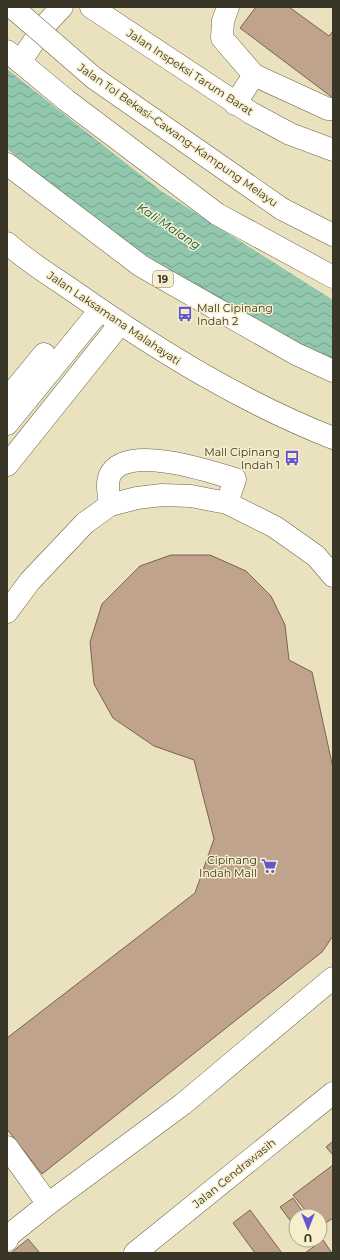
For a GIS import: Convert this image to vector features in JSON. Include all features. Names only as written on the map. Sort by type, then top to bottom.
[{"type":"main road","name":"Jalan Tol Bekasi–Cawang–Kampung Melayu","points":[[12,7],[94,78],[282,209],[333,235]]},
{"type":"main road","points":[[62,7],[13,57],[66,100],[216,214],[333,276]]},
{"type":"main road","name":"Jalan Inspeksi Tarum Barat","points":[[91,7],[235,104],[290,134],[333,150]]},
{"type":"main road","points":[[228,7],[223,20],[222,38],[254,75],[328,109],[333,109]]},
{"type":"main road","points":[[235,104],[254,75]]},
{"type":"main road","name":"19","points":[[7,164],[141,266],[296,354],[333,371]]},
{"type":"main road","name":"Jalan Laksamana Malahayati","points":[[7,243],[94,306],[175,360],[247,399],[333,438]]},
{"type":"main road","points":[[7,399],[94,306]]},
{"type":"main road","points":[[7,424],[94,306]]},
{"type":"main road","points":[[7,465],[120,324]]},
{"type":"main road","points":[[110,505],[108,484],[110,474],[117,467],[136,460],[163,462],[199,468],[235,479],[227,503]]},
{"type":"main road","points":[[11,598],[30,581],[85,522],[110,505],[137,498],[162,495],[191,496],[227,503],[275,528],[316,556],[333,576]]},
{"type":"main road","points":[[7,1240],[8,1236],[48,1204],[183,1104],[333,978]]},
{"type":"main road","name":"Jalan Cendrawasih","points":[[135,1253],[333,1093]]},
{"type":"main road","points":[[7,1147],[48,1204]]},
{"type":"water","name":"Kali Malang","points":[[7,69],[161,191],[333,300],[333,361],[259,324],[126,243],[7,149]]},
{"type":"building","points":[[256,7],[289,7],[329,36],[333,31],[333,98],[240,28]]},
{"type":"building","name":"Cipinang Indah Mall","points":[[171,555],[210,555],[246,571],[271,596],[285,625],[289,660],[312,672],[333,768],[333,936],[322,952],[42,1174],[7,1129],[7,1038],[195,893],[214,839],[194,760],[154,746],[113,718],[94,684],[90,642],[102,604],[140,566]]},
{"type":"building","points":[[333,1141],[333,1155],[326,1147]]},
{"type":"building","points":[[333,1165],[333,1218],[328,1221],[328,1208],[304,1208],[293,1195]]},
{"type":"building","points":[[293,1198],[300,1208],[288,1208],[288,1218],[280,1207]]},
{"type":"building","points":[[250,1210],[282,1253],[255,1253],[233,1223]]},
{"type":"building","points":[[28,1239],[40,1253],[11,1253]]},
{"type":"building","points":[[328,1247],[332,1253],[305,1253],[312,1248]]},
{"type":"place","name":"Mall Cipinang Indah 2","points":[[185,314]]},
{"type":"place","name":"Mall Cipinang Indah 1","points":[[292,458]]},
{"type":"place","name":"Cipinang Indah Mall","points":[[269,866]]}]
